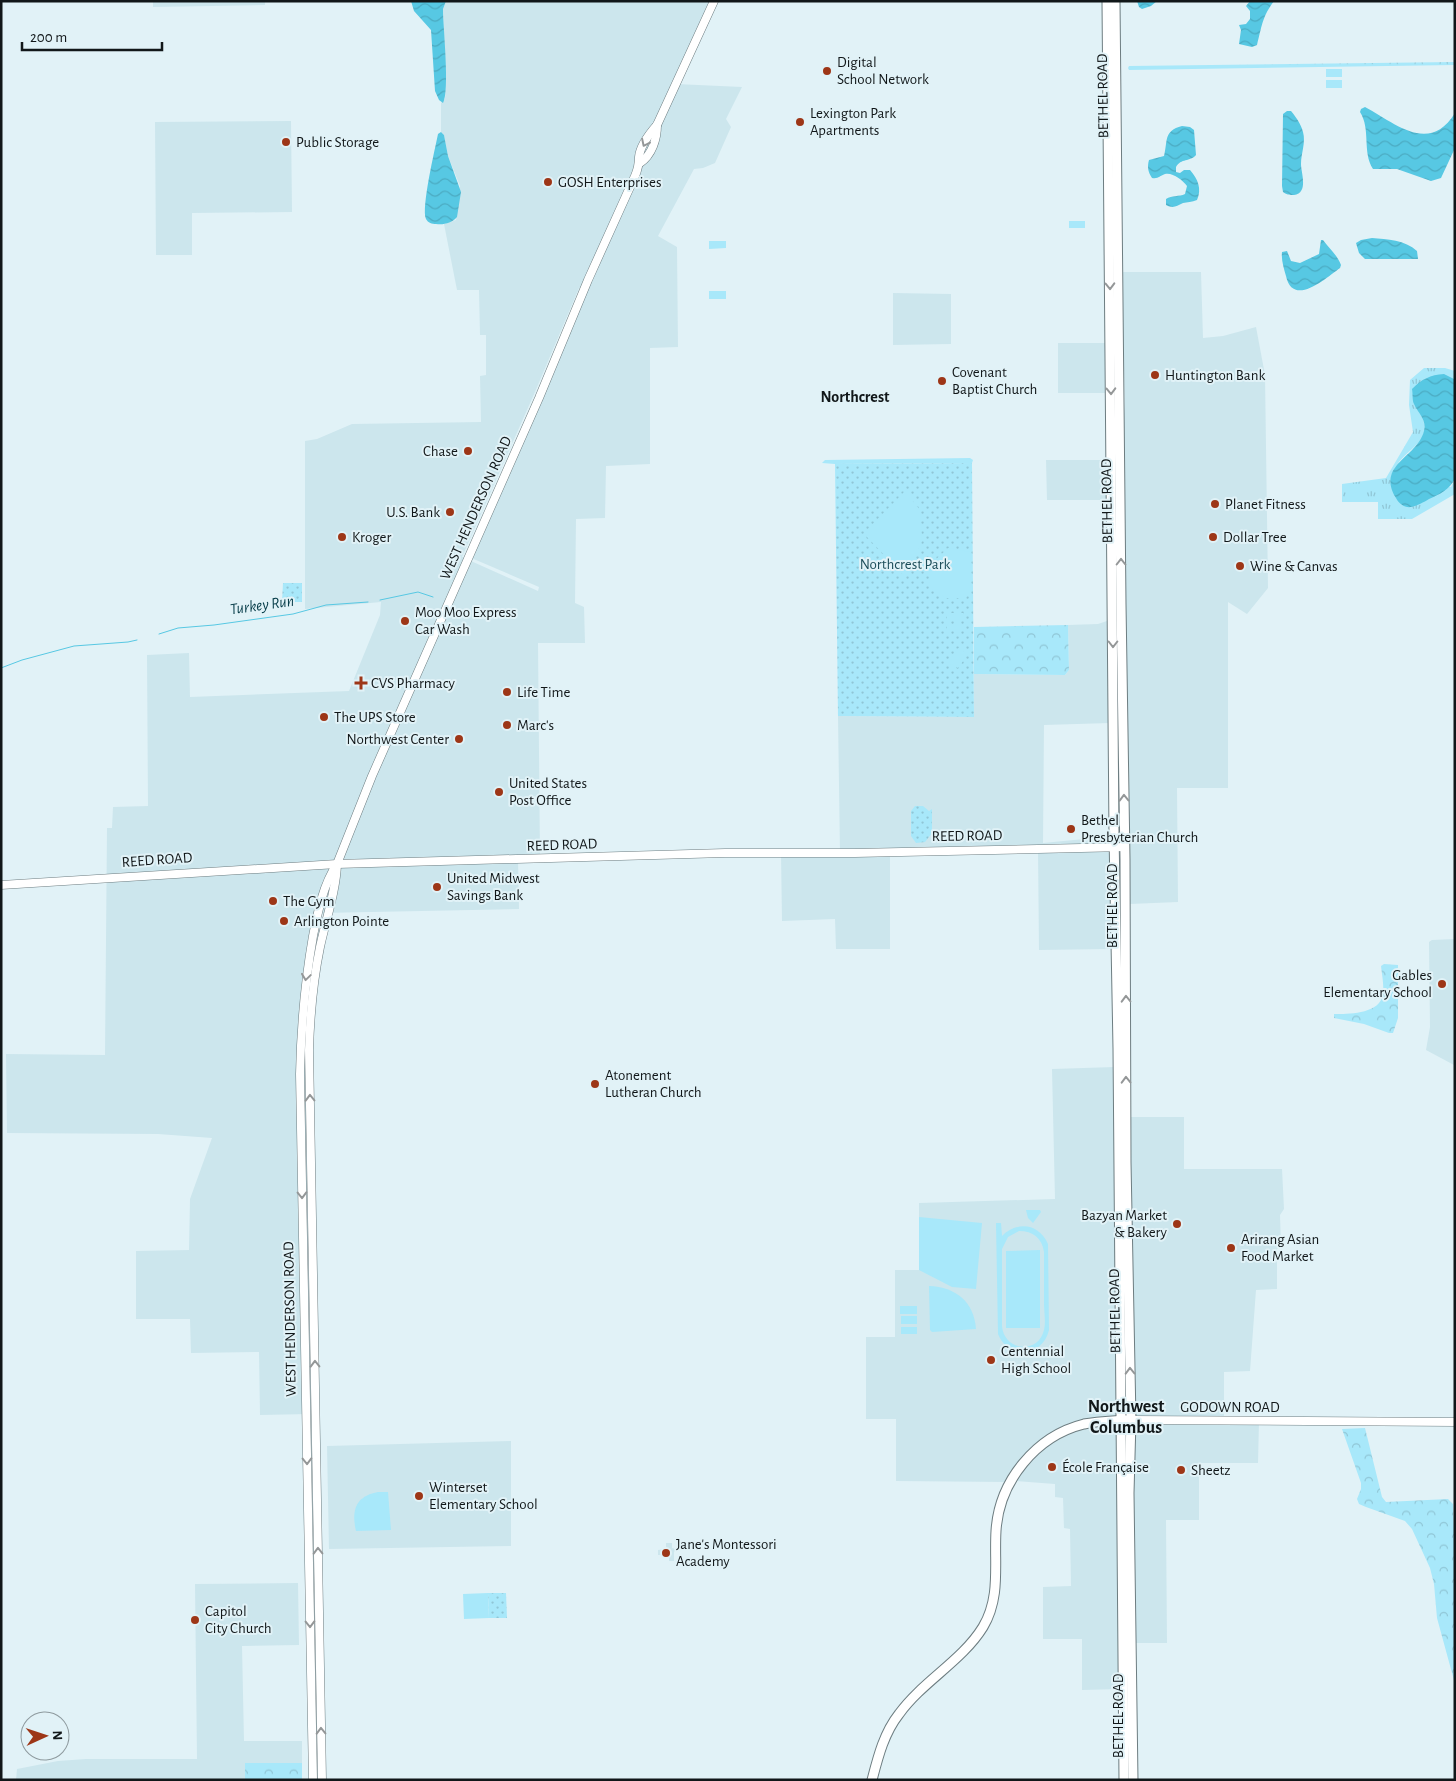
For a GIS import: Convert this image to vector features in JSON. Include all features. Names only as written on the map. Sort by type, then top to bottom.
[{"type":"main road","name":"WEST HENDERSON ROAD","points":[[313,1780],[300,1074],[303,1006],[316,922],[328,876],[337,864],[369,784],[539,398],[588,280],[640,163],[646,159],[657,138],[657,125],[714,1]]},
{"type":"main road","name":"BETHEL ROAD","points":[[1107,1],[1124,1780]]},
{"type":"main road","name":"BETHEL ROAD","points":[[1116,1],[1125,847],[1126,1162],[1131,1420],[1129,1493],[1132,1780]]},
{"type":"main road","name":"REED ROAD","points":[[1,885],[337,864],[735,853],[855,853],[1125,847]]},
{"type":"main road","name":"WEST HENDERSON ROAD","points":[[322,1780],[310,1050],[314,985],[322,937],[336,879],[337,864]]},
{"type":"main road","points":[[304,953],[311,924],[316,922]]},
{"type":"main road","name":"GODOWN ROAD","points":[[872,1780],[884,1740],[898,1714],[916,1694],[972,1643],[986,1620],[995,1588],[998,1517],[1006,1490],[1016,1472],[1032,1454],[1057,1435],[1085,1424],[1131,1420],[1455,1422]]},
{"type":"shaded area","points":[[153,1],[265,1],[265,5],[153,7]]},
{"type":"shaded area","points":[[446,1],[714,1],[676,84],[742,87],[726,119],[731,127],[715,163],[703,168],[694,169],[658,236],[677,247],[678,347],[650,348],[650,464],[606,466],[605,518],[576,519],[575,603],[584,607],[585,643],[538,643],[540,859],[518,860],[519,909],[320,913],[316,922],[306,1021],[305,1061],[310,1414],[260,1415],[259,1352],[191,1353],[190,1319],[136,1319],[136,1251],[189,1250],[190,1199],[212,1138],[158,1134],[7,1133],[6,1054],[105,1055],[107,828],[112,828],[113,807],[148,806],[147,655],[189,653],[190,697],[349,691],[380,615],[381,602],[305,609],[305,441],[317,439],[352,424],[481,422],[480,376],[486,375],[486,335],[480,335],[479,290],[457,290],[444,224],[456,220],[460,186],[448,156],[444,135],[441,132],[441,103],[445,99],[446,78],[443,9]],"holes":[[[579,288],[585,288],[469,557],[539,587],[538,591],[462,557]]]},
{"type":"shaded area","points":[[291,121],[292,212],[192,213],[192,255],[156,255],[155,122]]},
{"type":"shaded area","points":[[1121,272],[1201,272],[1203,338],[1223,336],[1256,327],[1265,375],[1268,588],[1247,614],[1228,602],[1228,788],[1177,788],[1178,902],[1130,904],[1127,830],[1123,432],[1125,402]]},
{"type":"shaded area","points":[[893,293],[951,294],[951,344],[893,345]]},
{"type":"shaded area","points":[[1058,343],[1105,343],[1108,357],[1108,393],[1058,393]]},
{"type":"shaded area","points":[[1046,460],[1110,460],[1109,500],[1047,500]]},
{"type":"shaded area","points":[[1110,620],[1110,723],[1044,725],[1043,843],[1105,837],[1110,858],[1110,949],[1039,950],[1038,849],[890,851],[890,949],[836,949],[835,919],[782,921],[781,853],[840,853],[838,716],[974,717],[974,674],[1065,675],[1069,670],[1068,625],[1098,624]]},
{"type":"shaded area","name":"Gables Elementary School","points":[[1455,939],[1454,1065],[1426,1050],[1430,1027],[1429,942],[1432,940]]},
{"type":"shaded area","points":[[1115,1067],[1119,1333],[1115,1407],[1112,1413],[1133,1412],[1130,1117],[1184,1117],[1184,1169],[1282,1169],[1284,1209],[1280,1215],[1281,1246],[1277,1249],[1277,1289],[1256,1290],[1250,1371],[1224,1372],[1224,1421],[1259,1421],[1258,1463],[1199,1463],[1199,1520],[1166,1520],[1167,1643],[1120,1643],[1121,1689],[1082,1690],[1082,1639],[1043,1639],[1043,1587],[1071,1586],[1070,1529],[1064,1528],[1063,1498],[1055,1497],[1055,1484],[1016,1481],[896,1481],[896,1419],[866,1419],[866,1337],[895,1337],[895,1270],[919,1270],[919,1203],[1055,1199],[1052,1069]]},
{"type":"shaded area","name":"Winterset Elementary School","points":[[511,1441],[511,1546],[329,1549],[327,1446]]},
{"type":"shaded area","name":"Jane's Montessori Academy","points":[[666,1543],[672,1543],[672,1548],[676,1549],[674,1561],[669,1561],[669,1556],[658,1555],[658,1550],[666,1549]]},
{"type":"shaded area","points":[[298,1583],[299,1645],[242,1646],[244,1741],[302,1741],[302,1763],[246,1763],[245,1780],[16,1780],[17,1769],[58,1761],[86,1759],[197,1759],[195,1584]]},
{"type":"green space","points":[[1455,62],[1455,65],[1129,70],[1128,68],[1129,66]]},
{"type":"green space","points":[[1326,69],[1342,69],[1342,77],[1326,77]]},
{"type":"green space","points":[[1326,80],[1342,80],[1342,88],[1326,88]]},
{"type":"green space","points":[[1069,221],[1085,221],[1085,228],[1069,228]]},
{"type":"green space","points":[[709,241],[726,241],[726,248],[709,249]]},
{"type":"green space","points":[[709,291],[726,291],[726,299],[709,299]]},
{"type":"green space","points":[[1424,368],[1445,368],[1455,371],[1455,398],[1454,379],[1421,415],[1424,423],[1423,436],[1399,462],[1391,476],[1451,487],[1455,479],[1455,494],[1412,519],[1378,519],[1378,502],[1342,502],[1342,484],[1386,478],[1413,432],[1409,405],[1410,380]]},
{"type":"green space","points":[[970,458],[973,460],[972,463],[822,463],[825,460]]},
{"type":"green space","name":"Northcrest Park","points":[[972,463],[974,717],[838,716],[835,464]]},
{"type":"green space","points":[[905,491],[920,510],[922,541],[910,569],[904,576],[867,537],[866,531]]},
{"type":"green space","points":[[948,548],[970,552],[971,591],[966,598],[946,598],[929,588],[930,565]]},
{"type":"green space","points":[[283,583],[302,583],[302,602],[282,602]]},
{"type":"green space","points":[[947,613],[963,613],[963,621],[947,621]]},
{"type":"green space","points":[[947,624],[963,624],[964,631],[947,631]]},
{"type":"green space","points":[[1068,625],[1069,670],[1065,675],[974,674],[974,627]]},
{"type":"green space","points":[[958,648],[968,654],[958,668],[949,663]]},
{"type":"green space","points":[[915,806],[923,806],[929,811],[932,809],[932,833],[925,842],[916,843],[911,836],[911,811]]},
{"type":"green space","points":[[1384,964],[1398,965],[1398,1018],[1393,1033],[1364,1024],[1334,1018],[1334,1014],[1361,1012],[1379,1003],[1383,995],[1381,966]]},
{"type":"green space","points":[[1026,1210],[1040,1210],[1041,1212],[1033,1223],[1028,1218]]},
{"type":"green space","points":[[919,1217],[982,1223],[976,1289],[952,1287],[919,1270]]},
{"type":"green space","points":[[996,1223],[1001,1223],[1002,1236],[1014,1228],[1027,1226],[1039,1232],[1048,1244],[1049,1330],[1040,1346],[1025,1352],[1009,1348],[998,1334]],"holes":[[[1019,1231],[1029,1232],[1036,1236],[1044,1252],[1044,1330],[1041,1338],[1035,1343],[1022,1347],[1009,1341],[1004,1334],[1002,1326],[1002,1249],[1008,1237]]]},
{"type":"green space","points":[[1040,1250],[1040,1328],[1006,1328],[1006,1251]]},
{"type":"green space","points":[[929,1286],[947,1289],[962,1298],[972,1311],[976,1329],[932,1332],[930,1330]]},
{"type":"green space","points":[[900,1306],[917,1306],[917,1314],[900,1314]]},
{"type":"green space","points":[[901,1316],[917,1316],[917,1324],[901,1324]]},
{"type":"green space","points":[[901,1327],[917,1327],[917,1334],[901,1334]]},
{"type":"green space","points":[[1365,1428],[1382,1497],[1386,1502],[1448,1499],[1453,1504],[1455,1684],[1437,1618],[1434,1584],[1430,1568],[1412,1529],[1405,1521],[1359,1504],[1357,1499],[1361,1483],[1342,1429]]},
{"type":"green space","points":[[378,1492],[388,1492],[391,1530],[356,1531],[354,1517],[357,1505],[365,1497]]},
{"type":"green space","points":[[488,1593],[506,1593],[507,1618],[489,1618]]},
{"type":"green space","points":[[488,1593],[489,1618],[464,1619],[463,1594]]},
{"type":"green space","points":[[245,1763],[302,1763],[302,1780],[245,1780]]},
{"type":"water","points":[[411,1],[446,1],[443,9],[446,86],[443,103],[439,100],[435,91],[431,30],[414,11]]},
{"type":"water","points":[[1137,1],[1157,1],[1151,6],[1142,9]]},
{"type":"water","points":[[1250,1],[1274,1],[1261,27],[1257,45],[1252,47],[1239,44],[1241,30],[1239,25],[1246,24],[1250,19],[1250,11],[1246,6]]},
{"type":"water","points":[[1365,107],[1400,127],[1423,134],[1434,132],[1445,125],[1455,113],[1455,148],[1441,178],[1431,181],[1397,169],[1373,169],[1368,155],[1365,126],[1360,112]]},
{"type":"water","points":[[1291,111],[1296,118],[1304,136],[1301,164],[1303,187],[1299,193],[1294,195],[1283,192],[1282,186],[1283,114]]},
{"type":"water","points":[[1182,126],[1190,127],[1194,130],[1196,155],[1178,164],[1176,172],[1180,173],[1184,170],[1190,170],[1197,181],[1199,192],[1197,200],[1171,207],[1166,205],[1166,199],[1185,194],[1187,186],[1171,174],[1152,178],[1148,165],[1149,160],[1164,156],[1167,137],[1176,128]]},
{"type":"water","points":[[441,132],[444,135],[448,156],[461,192],[457,217],[445,224],[428,221],[425,213],[425,203],[438,134]]},
{"type":"water","points":[[1372,238],[1407,244],[1417,251],[1418,259],[1365,259],[1359,253],[1356,243]]},
{"type":"water","points":[[1321,240],[1338,258],[1341,265],[1340,268],[1310,288],[1295,290],[1290,285],[1286,276],[1282,252],[1287,251],[1291,261],[1300,263],[1319,254]]},
{"type":"water","points":[[1444,374],[1454,379],[1455,479],[1447,489],[1418,505],[1407,507],[1400,504],[1396,498],[1391,486],[1391,477],[1394,469],[1420,440],[1425,427],[1413,402],[1412,389],[1426,378]]},
{"type":"waterway","name":"Turkey Run","points":[[380,600],[418,592],[433,597]]},
{"type":"waterway","name":"Turkey Run","points":[[159,634],[178,628],[293,614],[326,605],[368,602]]},
{"type":"waterway","name":"Turkey Run","points":[[1,668],[22,660],[74,646],[137,640]]},
{"type":"place","name":"Digital School Network","points":[[827,71]]},
{"type":"place","name":"Lexington Park Apartments","points":[[800,122]]},
{"type":"place","name":"Public Storage","points":[[286,142]]},
{"type":"place","name":"GOSH Enterprises","points":[[548,182]]},
{"type":"place","name":"Huntington Bank","points":[[1155,375]]},
{"type":"place","name":"Covenant Baptist Church","points":[[942,381]]},
{"type":"place","name":"Chase","points":[[468,451]]},
{"type":"place","name":"Planet Fitness","points":[[1215,504]]},
{"type":"place","name":"U.S. Bank","points":[[450,512]]},
{"type":"place","name":"Kroger","points":[[342,537]]},
{"type":"place","name":"Dollar Tree","points":[[1213,537]]},
{"type":"place","name":"Wine & Canvas","points":[[1240,566]]},
{"type":"place","name":"Moo Moo Express Car Wash","points":[[405,621]]},
{"type":"place","name":"CVS Pharmacy","points":[[361,683]]},
{"type":"place","name":"Life Time","points":[[507,692]]},
{"type":"place","name":"The UPS Store","points":[[324,717]]},
{"type":"place","name":"Marc's","points":[[507,725]]},
{"type":"place","name":"Northwest Center","points":[[459,739]]},
{"type":"place","name":"United States Post Office","points":[[499,792]]},
{"type":"place","name":"Bethel Presbyterian Church","points":[[1071,829]]},
{"type":"place","name":"United Midwest Savings Bank","points":[[437,887]]},
{"type":"place","name":"The Gym","points":[[273,901]]},
{"type":"place","name":"Arlington Pointe","points":[[284,921]]},
{"type":"place","name":"Gables Elementary School","points":[[1442,984]]},
{"type":"place","name":"Atonement Lutheran Church","points":[[595,1084]]},
{"type":"place","name":"Bazyan Market & Bakery","points":[[1177,1224]]},
{"type":"place","name":"Arirang Asian Food Market","points":[[1231,1248]]},
{"type":"place","name":"Centennial High School","points":[[991,1360]]},
{"type":"place","name":"École Française","points":[[1052,1467]]},
{"type":"place","name":"Sheetz","points":[[1181,1470]]},
{"type":"place","name":"Winterset Elementary School","points":[[419,1496]]},
{"type":"place","name":"Jane's Montessori Academy","points":[[666,1553]]},
{"type":"place","name":"Capitol City Church","points":[[195,1620]]},
{"type":"district","name":"Northcrest","points":[[855,397]]},
{"type":"district","name":"Northwest Columbus","points":[[1126,1417]]}]
